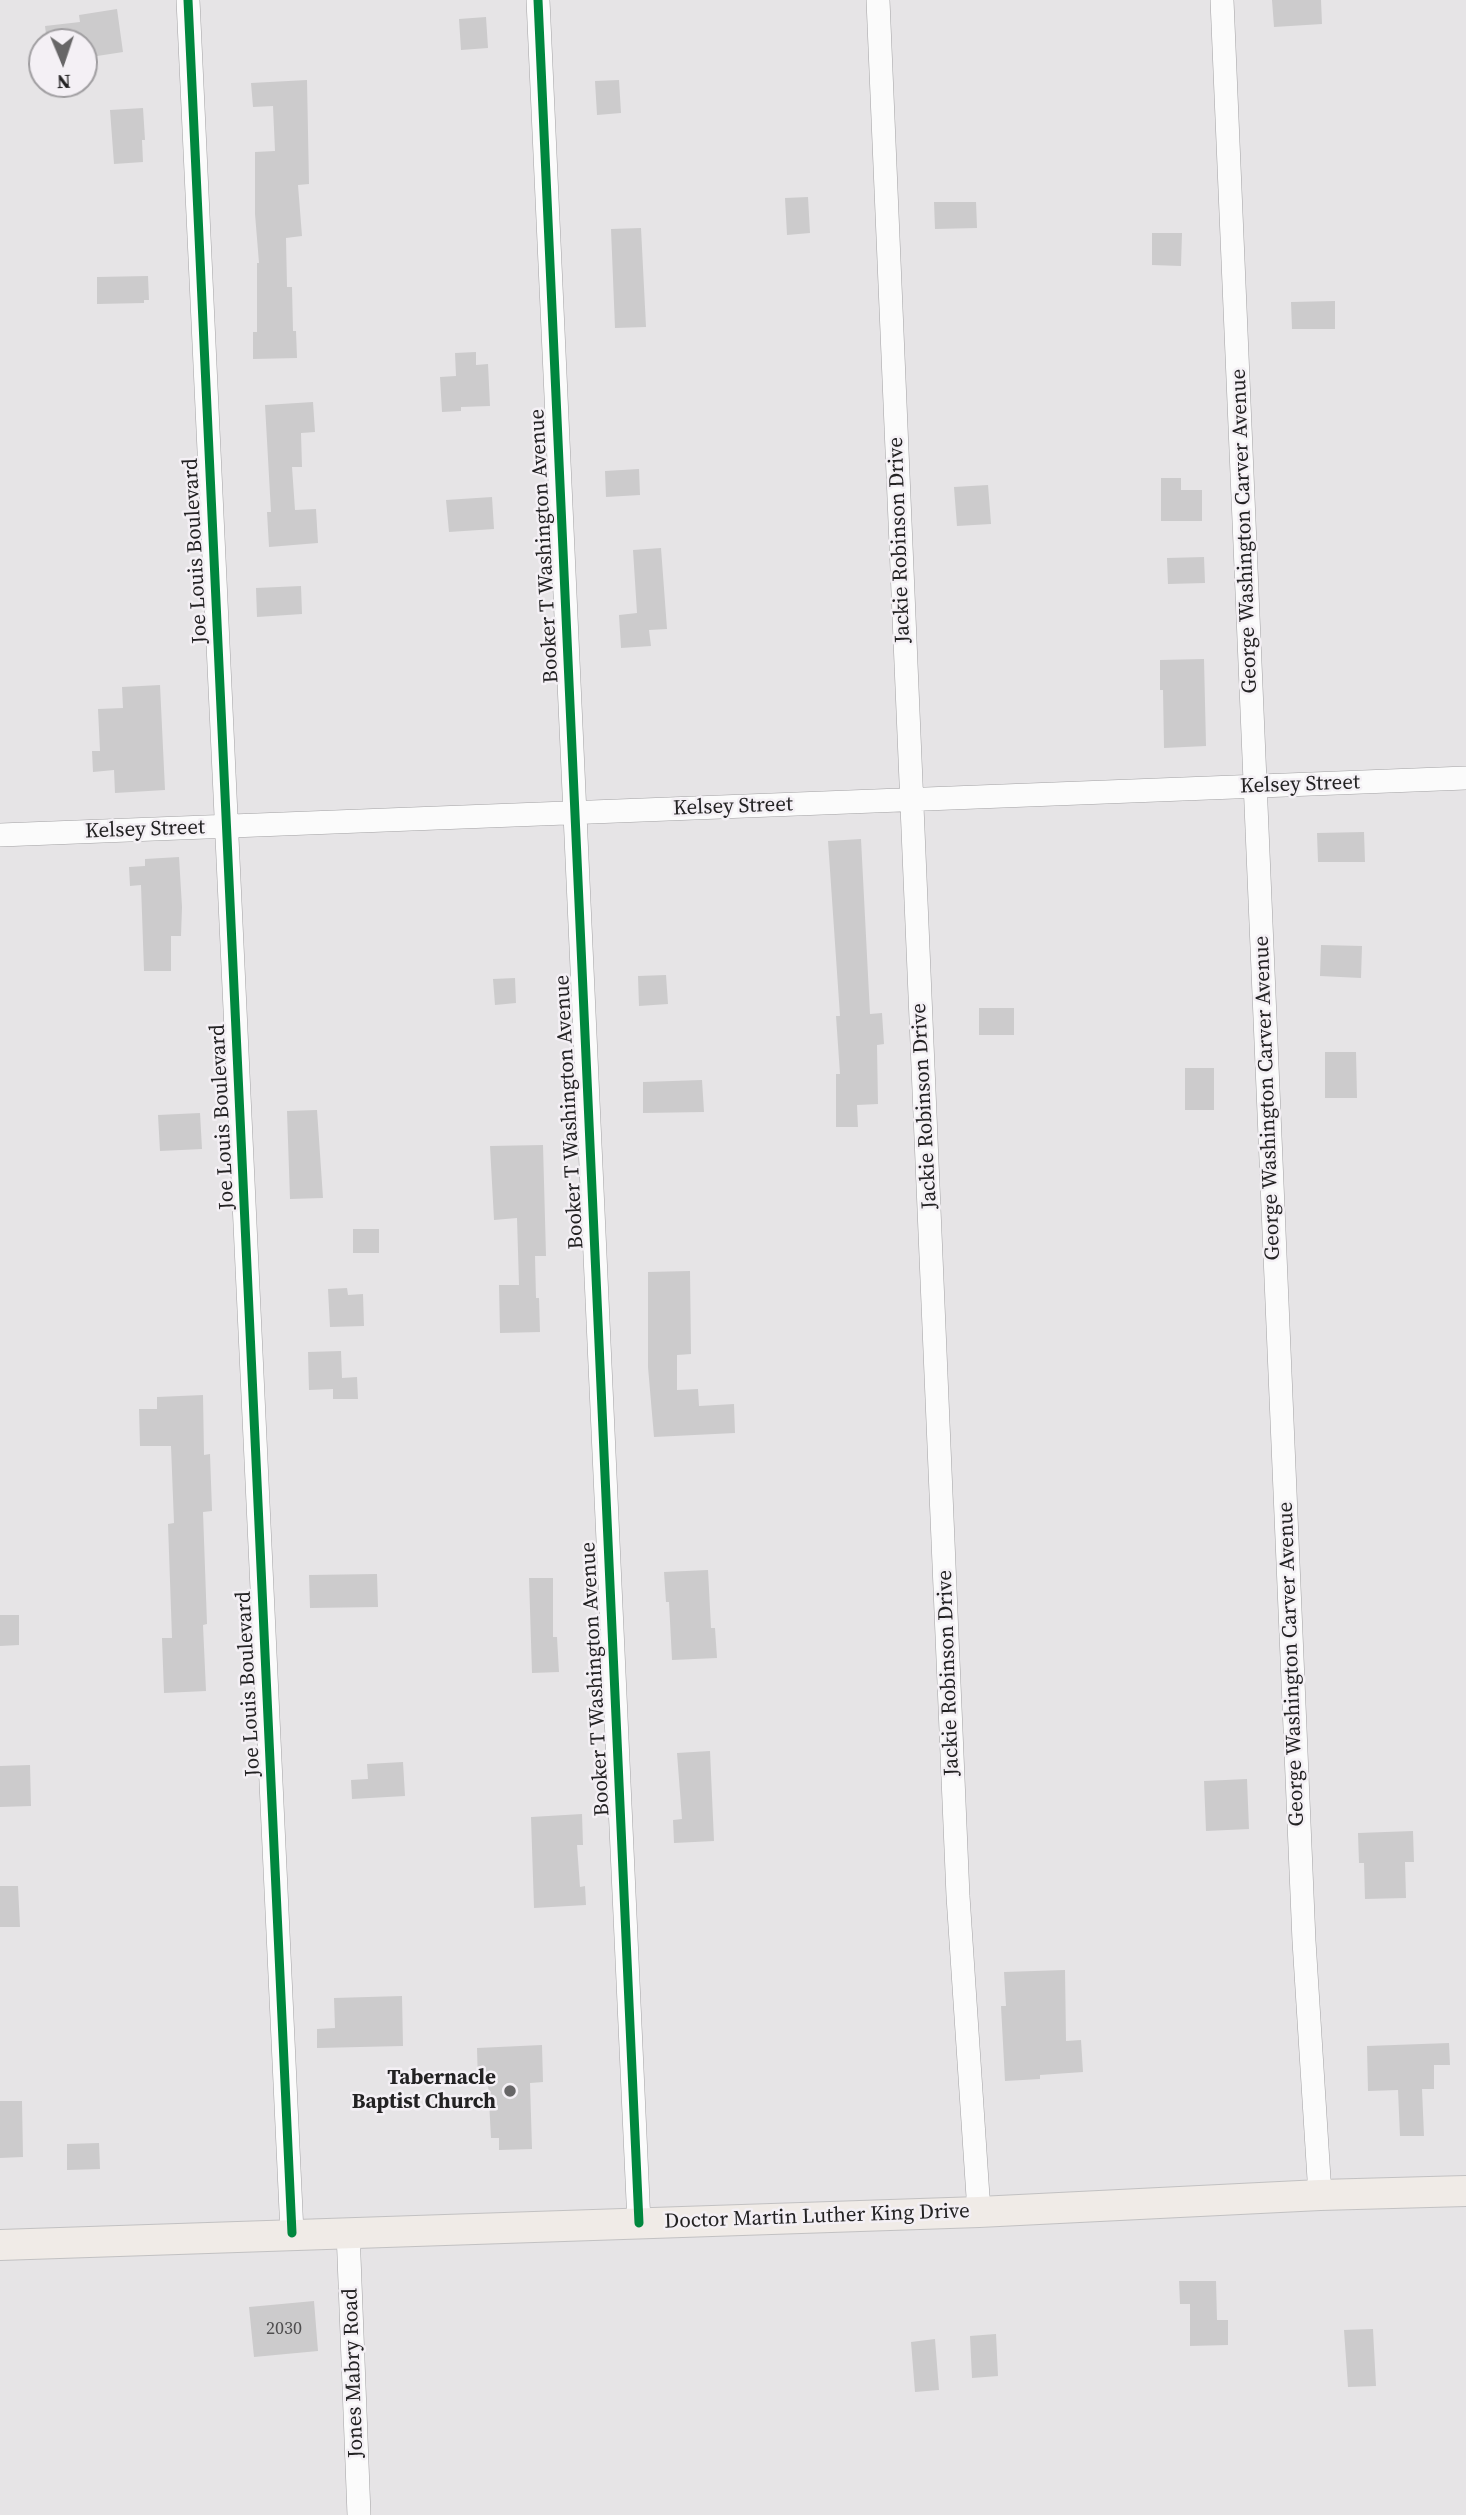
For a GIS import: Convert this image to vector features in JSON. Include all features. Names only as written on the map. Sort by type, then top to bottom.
[{"type":"main road","name":"Doctor Martin Luther King Drive","points":[[0,2245],[348,2231],[979,2212],[1320,2195],[1466,2191]]},
{"type":"street","name":"Joe Louis Boulevard","points":[[188,0],[292,2233]]},
{"type":"street","name":"Booker T Washington Avenue","points":[[538,0],[639,2223]]},
{"type":"street","name":"Jackie Robinson Drive","points":[[878,0],[958,1896],[979,2212]]},
{"type":"street","name":"George Washington Carver Avenue","points":[[1222,0],[1304,1941],[1320,2195]]},
{"type":"street","name":"Kelsey Street","points":[[0,835],[1466,778]]},
{"type":"street","name":"Jones Mabry Road","points":[[348,2231],[359,2515]]},
{"type":"building","points":[[1272,0],[1321,0],[1322,24],[1274,27]]},
{"type":"building","points":[[117,9],[123,52],[98,56],[98,28],[45,28],[80,22],[79,15]]},
{"type":"building","points":[[486,17],[488,48],[461,50],[459,19]]},
{"type":"building","points":[[307,80],[309,184],[298,185],[302,236],[286,238],[287,287],[292,287],[297,358],[253,359],[253,332],[257,332],[259,263],[255,214],[255,152],[275,151],[273,106],[253,107],[251,83]]},
{"type":"building","points":[[619,80],[621,113],[597,115],[595,81]]},
{"type":"building","points":[[143,108],[143,162],[114,164],[110,110]]},
{"type":"building","points":[[808,197],[810,233],[787,235],[785,198]]},
{"type":"building","points":[[934,202],[976,202],[977,228],[935,229]]},
{"type":"building","points":[[641,228],[646,327],[615,328],[611,229]]},
{"type":"building","points":[[1152,233],[1182,233],[1181,266],[1152,265]]},
{"type":"building","points":[[148,276],[149,300],[144,300],[144,303],[97,304],[97,277]]},
{"type":"building","points":[[1335,301],[1335,329],[1292,329],[1291,302]]},
{"type":"building","points":[[476,352],[476,365],[488,364],[490,406],[461,407],[461,411],[442,412],[440,377],[456,376],[455,353]]},
{"type":"building","points":[[313,402],[315,432],[301,433],[302,467],[292,467],[295,510],[316,509],[318,543],[269,547],[267,512],[271,512],[265,405]]},
{"type":"building","points":[[639,469],[640,495],[606,497],[605,471]]},
{"type":"building","points":[[1161,478],[1181,478],[1181,490],[1202,490],[1202,521],[1161,521]]},
{"type":"building","points":[[988,485],[991,524],[957,526],[954,487]]},
{"type":"building","points":[[492,497],[494,529],[449,532],[446,500]]},
{"type":"building","points":[[661,548],[667,629],[649,630],[651,646],[621,648],[619,615],[637,613],[633,550]]},
{"type":"building","points":[[1204,557],[1205,583],[1168,584],[1167,558]]},
{"type":"building","points":[[301,586],[302,614],[257,617],[256,588]]},
{"type":"building","points":[[1204,659],[1206,746],[1164,748],[1160,660]]},
{"type":"building","points":[[160,685],[165,790],[115,793],[114,770],[93,772],[92,751],[100,751],[98,709],[123,708],[122,687]]},
{"type":"building","points":[[1364,832],[1365,862],[1318,862],[1317,833]]},
{"type":"building","points":[[861,839],[870,1014],[882,1013],[884,1044],[877,1045],[878,1104],[857,1105],[858,1127],[836,1127],[836,1074],[840,1074],[836,1016],[840,1016],[828,841]]},
{"type":"building","points":[[179,857],[181,936],[171,936],[171,971],[144,971],[141,885],[130,886],[129,867],[145,866],[145,859]]},
{"type":"building","points":[[1321,945],[1362,946],[1361,978],[1320,976]]},
{"type":"building","points":[[666,975],[668,1004],[639,1006],[638,976]]},
{"type":"building","points":[[515,978],[516,1003],[495,1005],[493,979]]},
{"type":"building","points":[[979,1008],[1014,1008],[1014,1035],[979,1035]]},
{"type":"building","points":[[1325,1052],[1356,1052],[1357,1098],[1325,1098]]},
{"type":"building","points":[[1185,1068],[1214,1068],[1214,1110],[1185,1110]]},
{"type":"building","points":[[702,1080],[704,1112],[643,1113],[643,1082]]},
{"type":"building","points":[[317,1110],[323,1198],[290,1199],[287,1111]]},
{"type":"building","points":[[200,1113],[202,1149],[160,1151],[158,1115]]},
{"type":"building","points":[[543,1145],[546,1256],[535,1256],[540,1332],[500,1333],[499,1285],[519,1285],[517,1218],[494,1220],[490,1146]]},
{"type":"building","points":[[353,1229],[379,1229],[379,1253],[353,1253]]},
{"type":"building","points":[[690,1271],[691,1354],[677,1355],[677,1390],[698,1389],[699,1406],[734,1404],[735,1433],[654,1437],[648,1367],[648,1272]]},
{"type":"building","points":[[347,1288],[348,1295],[363,1294],[364,1326],[330,1327],[328,1289]]},
{"type":"building","points":[[341,1351],[342,1378],[357,1377],[358,1399],[333,1399],[333,1389],[309,1390],[308,1352]]},
{"type":"building","points":[[203,1395],[204,1455],[210,1454],[212,1511],[203,1512],[207,1624],[203,1625],[206,1691],[164,1693],[162,1638],[172,1638],[168,1524],[174,1523],[171,1446],[140,1446],[139,1409],[157,1409],[157,1397]]},
{"type":"building","points":[[708,1570],[711,1628],[715,1628],[717,1658],[672,1660],[669,1602],[666,1602],[664,1572]]},
{"type":"building","points":[[377,1574],[378,1607],[310,1608],[309,1575]]},
{"type":"building","points":[[529,1578],[553,1578],[553,1637],[557,1637],[559,1672],[532,1673]]},
{"type":"building","points":[[0,1615],[19,1615],[19,1645],[0,1646]]},
{"type":"building","points":[[710,1751],[714,1841],[674,1843],[673,1820],[682,1819],[677,1753]]},
{"type":"building","points":[[403,1762],[405,1796],[352,1799],[351,1780],[368,1779],[367,1764]]},
{"type":"building","points":[[30,1765],[31,1806],[0,1807],[0,1766]]},
{"type":"building","points":[[1247,1779],[1249,1829],[1206,1831],[1204,1781]]},
{"type":"building","points":[[582,1814],[583,1845],[577,1845],[580,1887],[585,1886],[586,1905],[534,1908],[531,1817]]},
{"type":"building","points":[[1413,1831],[1414,1862],[1405,1862],[1406,1898],[1365,1899],[1364,1863],[1359,1863],[1358,1833]]},
{"type":"building","points":[[0,1886],[18,1886],[20,1927],[0,1927]]},
{"type":"building","points":[[1065,1970],[1066,2041],[1081,2040],[1083,2072],[1005,2081],[1001,2006],[1006,2006],[1004,1972]]},
{"type":"building","points":[[402,1996],[403,2046],[317,2048],[317,2029],[335,2028],[334,1998]]},
{"type":"building","points":[[1449,2043],[1450,2065],[1434,2065],[1434,2089],[1422,2089],[1424,2136],[1400,2136],[1398,2090],[1368,2091],[1367,2046]]},
{"type":"building","points":[[542,2045],[543,2082],[530,2083],[532,2149],[499,2150],[499,2138],[491,2138],[488,2083],[478,2084],[477,2048]]},
{"type":"building","points":[[0,2101],[22,2101],[23,2157],[0,2158]]},
{"type":"building","points":[[99,2143],[100,2169],[67,2170],[67,2144]]},
{"type":"building","points":[[1179,2281],[1216,2281],[1217,2320],[1228,2320],[1228,2345],[1190,2346],[1190,2304],[1180,2304]]},
{"type":"building","points":[[314,2301],[318,2351],[254,2357],[249,2307]]},
{"type":"building","points":[[1373,2329],[1376,2386],[1348,2387],[1344,2330]]},
{"type":"building","points":[[996,2334],[998,2376],[972,2378],[970,2336]]},
{"type":"building","points":[[935,2339],[939,2390],[915,2392],[911,2342]]},
{"type":"cycle path","points":[[188,0],[292,2233]]},
{"type":"cycle path","points":[[538,0],[639,2223]]},
{"type":"place","name":"Tabernacle Baptist Church","points":[[510,2091]]}]
